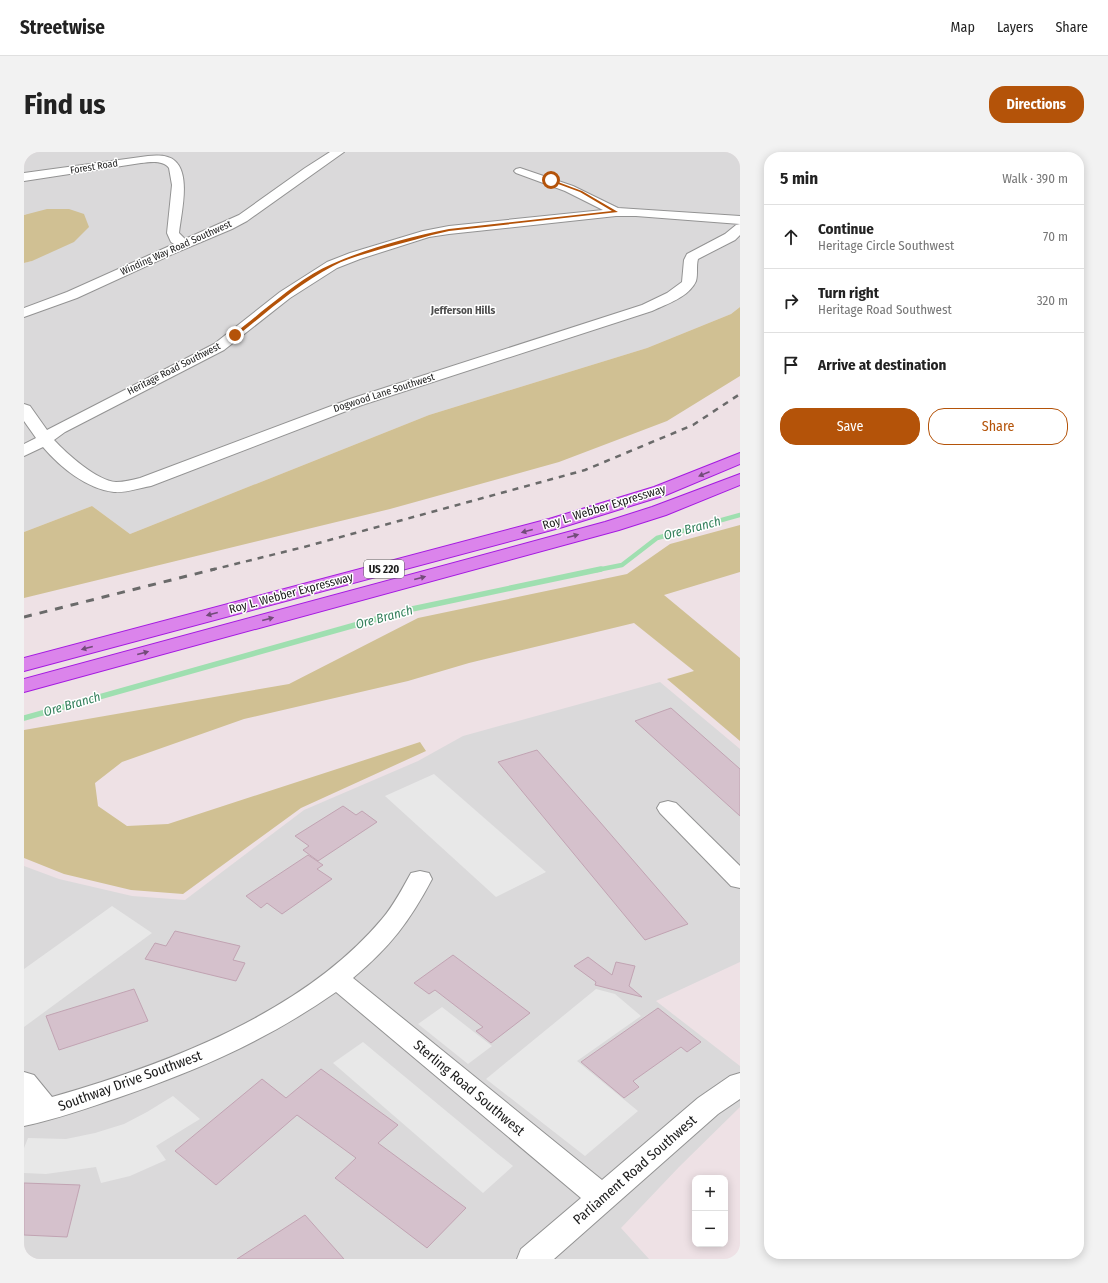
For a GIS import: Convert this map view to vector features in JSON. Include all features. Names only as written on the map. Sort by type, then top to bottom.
[{"type":"highway","name":"Roy L. Webber Expressway","points":[[24,665],[556,523],[660,491],[740,458]]},
{"type":"highway","name":"Roy L. Webber Expressway","points":[[24,686],[612,526],[659,511],[740,479]]},
{"type":"street","name":"Winding Way Road Southwest","points":[[24,313],[72,295],[238,221],[309,170],[338,152]]},
{"type":"street","name":"Forest Road","points":[[24,177],[141,160],[158,159],[170,162],[175,168],[178,183],[173,233],[176,239],[184,244]]},
{"type":"street","points":[[520,171],[570,187],[616,212]]},
{"type":"street","name":"Heritage Road Southwest","points":[[24,451],[44,440],[59,429],[219,347],[290,292],[332,265],[344,260],[427,234],[449,230],[616,212],[740,220]]},
{"type":"street","name":"Dogwood Lane Southwest","points":[[24,409],[44,440],[58,454],[77,469],[102,484],[116,487],[145,482],[342,407],[600,324],[675,294],[683,290],[689,281],[690,262],[692,257],[730,237],[740,228]]},
{"type":"street","points":[[668,808],[740,880]]},
{"type":"street","name":"Southway Drive Southwest","points":[[24,1083],[36,1113],[141,1080],[204,1055],[254,1030],[303,1001],[336,978],[361,957],[390,927],[407,905],[420,879]]},
{"type":"street","name":"Sterling Road Southwest","points":[[336,978],[602,1198]]},
{"type":"street","name":"Parliament Road Southwest","points":[[532,1259],[708,1106],[740,1084]]},
{"type":"shaded area","points":[[24,152],[740,152],[740,307],[731,314],[647,348],[429,415],[130,534],[92,506],[24,532],[24,263],[32,261],[26,214],[24,215]]},
{"type":"shaded area","points":[[47,209],[69,209],[84,214],[89,227],[74,242],[32,261],[24,263],[24,215]]},
{"type":"shaded area","points":[[740,307],[740,376],[667,421],[559,462],[390,509],[24,598],[24,532],[92,506],[130,534],[429,415],[647,348],[731,314]]},
{"type":"shaded area","points":[[740,525],[740,572],[664,595],[740,658],[740,741],[667,679],[694,671],[634,623],[469,663],[408,681],[244,719],[122,762],[95,783],[98,806],[127,826],[168,824],[420,742],[426,751],[301,808],[183,894],[131,890],[64,874],[24,858],[24,730],[289,684],[418,618],[627,574],[670,544]]},
{"type":"shaded area","points":[[660,682],[740,749],[740,962],[656,1001],[740,1066],[740,1107],[679,1167],[621,1228],[649,1259],[24,1259],[24,866],[59,879],[132,896],[185,900],[304,810],[418,761],[463,736]]},
{"type":"shaded area","points":[[434,774],[546,872],[496,897],[385,796]]},
{"type":"shaded area","points":[[112,906],[152,933],[24,1027],[24,969]]},
{"type":"shaded area","points":[[596,989],[615,994],[641,1016],[577,1061],[638,1111],[585,1156],[486,1079]]},
{"type":"shaded area","points":[[442,1007],[492,1046],[468,1064],[418,1024]]},
{"type":"shaded area","points":[[363,1042],[513,1166],[483,1193],[333,1063]]},
{"type":"shaded area","points":[[173,1096],[200,1119],[156,1146],[166,1160],[130,1176],[101,1183],[96,1167],[46,1174],[24,1173],[24,1148],[28,1138],[66,1139],[95,1133],[124,1124]]},
{"type":"building","points":[[671,708],[740,769],[740,816],[635,721]]},
{"type":"building","points":[[537,750],[688,924],[645,940],[498,762]]},
{"type":"building","points":[[343,806],[356,815],[362,811],[377,822],[318,861],[303,850],[309,846],[295,836]]},
{"type":"building","points":[[308,855],[323,865],[317,869],[332,879],[282,914],[267,903],[261,908],[246,896]]},
{"type":"building","points":[[175,931],[240,946],[233,960],[245,963],[236,981],[145,959],[155,943],[166,946]]},
{"type":"building","points":[[453,955],[530,1013],[491,1043],[476,1031],[483,1027],[435,990],[429,994],[414,983]]},
{"type":"building","points":[[588,957],[612,975],[616,962],[635,966],[629,986],[642,997],[595,985],[596,982],[574,966]]},
{"type":"building","points":[[134,989],[148,1021],[59,1050],[46,1016]]},
{"type":"building","points":[[658,1008],[701,1042],[687,1052],[681,1047],[633,1081],[639,1087],[624,1098],[581,1062]]},
{"type":"building","points":[[321,1069],[398,1125],[378,1143],[466,1208],[427,1248],[335,1178],[356,1158],[297,1115],[216,1185],[175,1151],[262,1079],[286,1098]]},
{"type":"building","points":[[24,1183],[80,1185],[67,1237],[24,1235]]},
{"type":"building","points":[[305,1215],[344,1259],[237,1259]]},
{"type":"waterway","name":"Ore Branch","points":[[597,570],[622,565],[657,538],[740,515]]},
{"type":"waterway","name":"Ore Branch","points":[[24,718],[412,609],[601,569]]},
{"type":"railway","points":[[212,570],[304,547],[585,470],[693,425],[740,394]]},
{"type":"railway","points":[[24,617],[212,570]]},
{"type":"district","name":"Jefferson Hills","points":[[463,310]]},
{"type":"route","points":[[235,335],[305,281],[332,265],[355,256],[427,234],[466,227],[616,212],[581,192],[551,180]]}]
